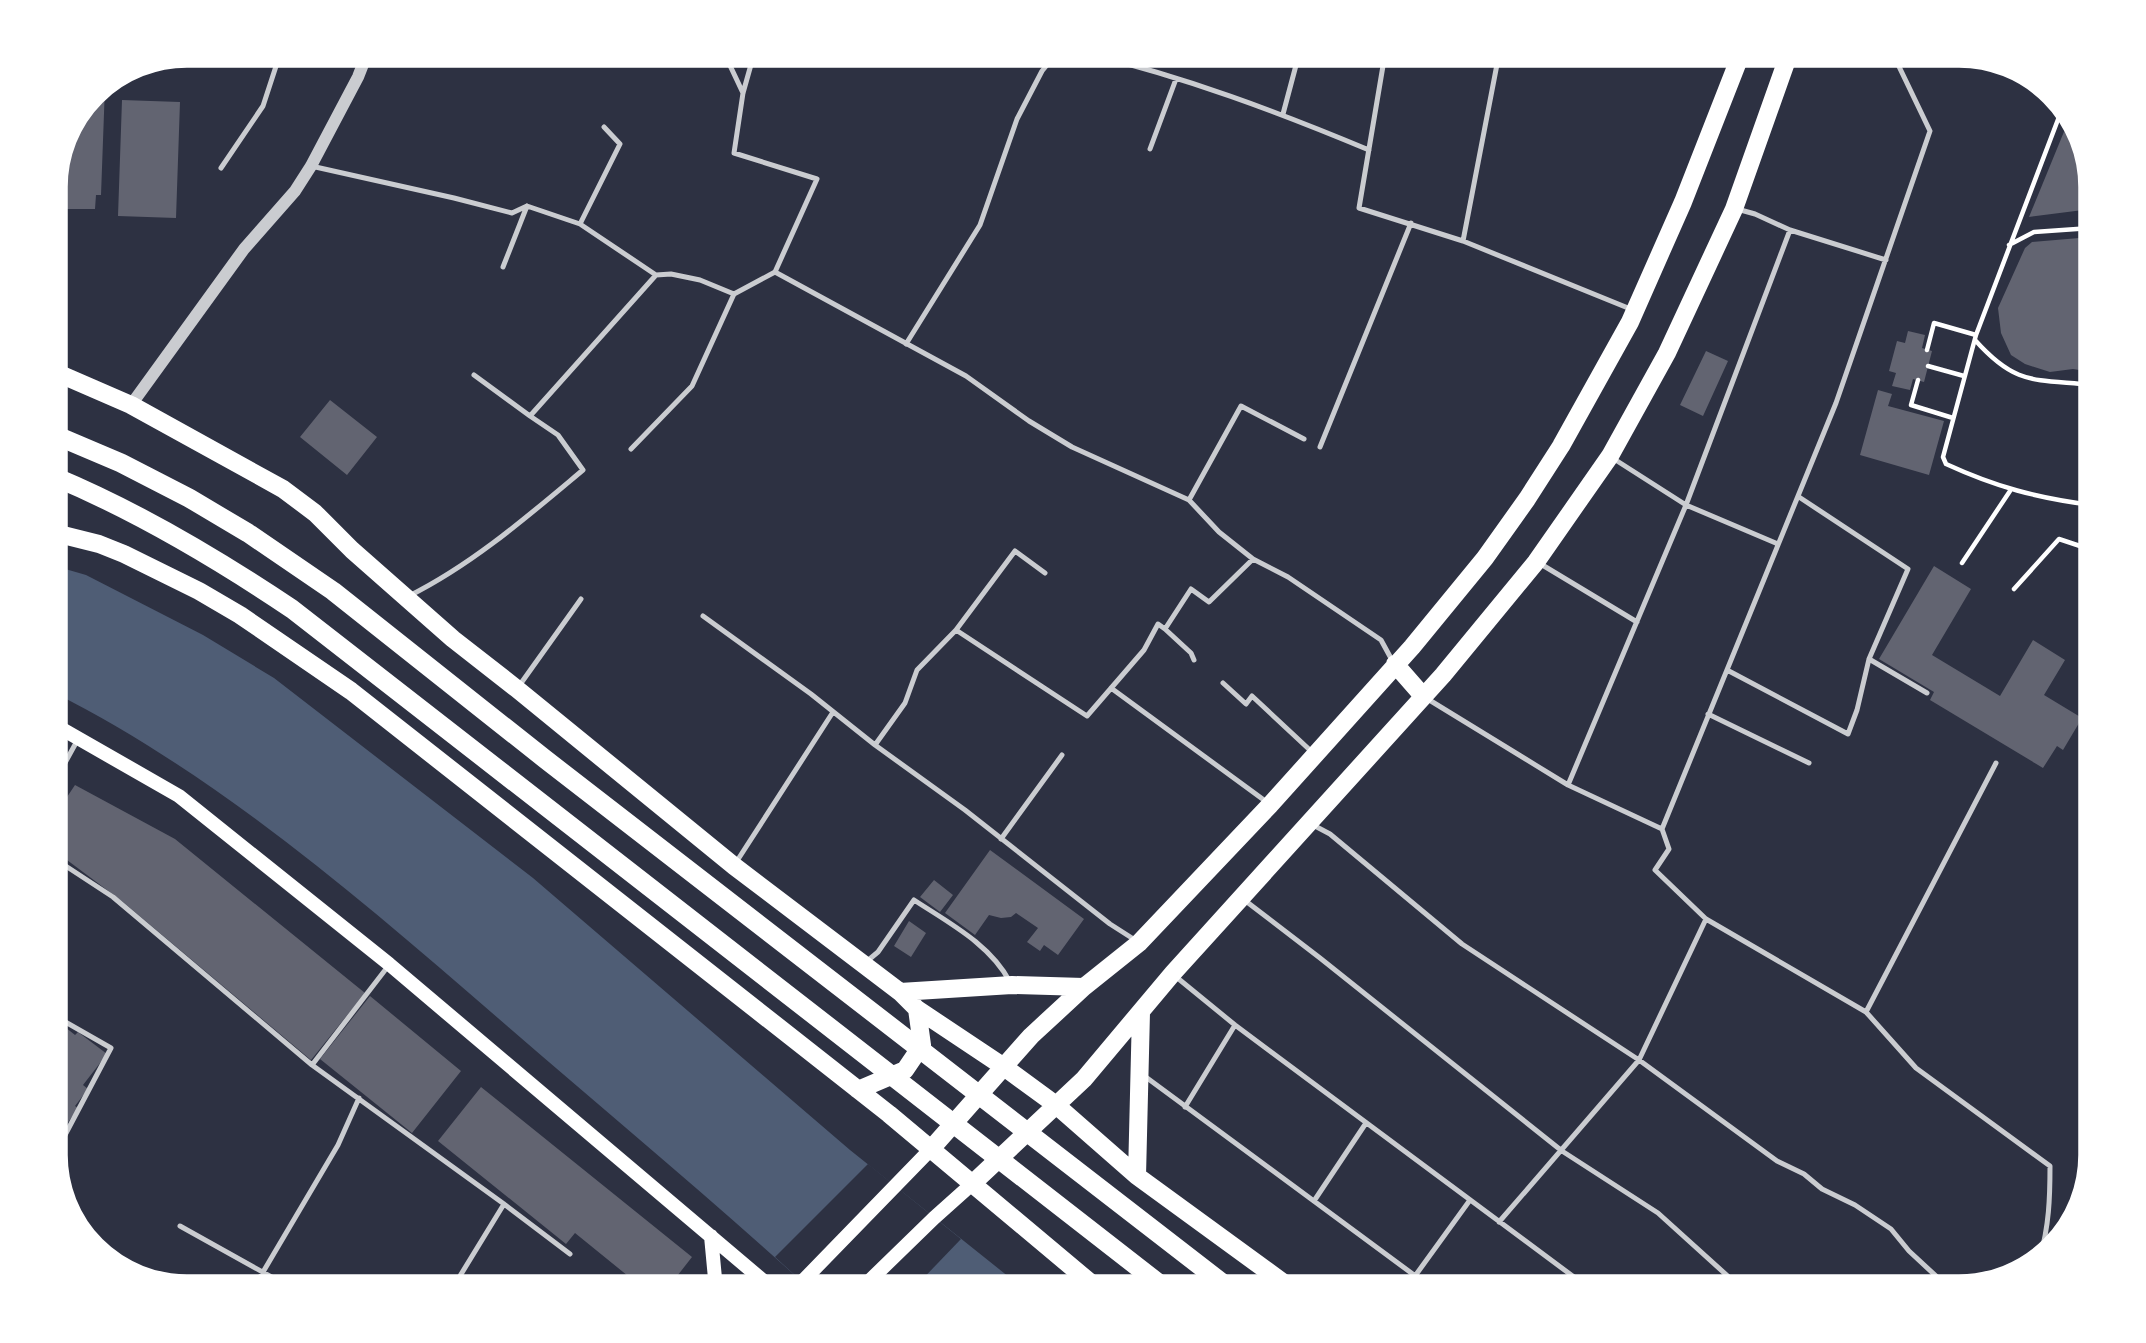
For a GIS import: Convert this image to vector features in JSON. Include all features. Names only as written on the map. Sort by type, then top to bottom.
[{"type":"highway","points":[[67,440],[121,463],[188,498],[248,533],[333,591],[1214,1276]]},
{"type":"highway","points":[[67,482],[161,527],[230,567],[292,609],[1150,1276]]},
{"type":"main road","points":[[807,1276],[896,1187],[1031,1036],[1084,986],[1139,943],[1270,805],[1485,558],[1527,499],[1607,366],[1683,202],[1736,66]]},
{"type":"main road","points":[[874,1276],[1084,1079],[1173,974],[1423,696],[1536,562],[1610,456],[1667,353],[1734,209],[1785,66]]},
{"type":"main road","points":[[67,377],[131,405],[284,489],[453,639],[734,866],[900,992],[917,1009],[1056,1105],[1137,1177],[1274,1276]]},
{"type":"main road","points":[[67,536],[124,554],[200,591],[341,684],[858,1090],[1082,1276]]},
{"type":"main road","points":[[1395,664],[1423,696]]},
{"type":"main road","points":[[67,732],[179,796],[389,964],[758,1276]]},
{"type":"main road","points":[[900,992],[1012,985],[1084,986]]},
{"type":"main road","points":[[858,1090],[905,1070],[922,1045],[917,1009]]},
{"type":"main road","points":[[1137,1177],[1141,1012]]},
{"type":"main road","points":[[711,1236],[715,1276]]},
{"type":"street","points":[[131,405],[244,249],[295,191],[311,166],[362,66]]},
{"type":"lane","points":[[221,168],[263,106],[276,66]]},
{"type":"lane","points":[[730,66],[743,93]]},
{"type":"lane","points":[[632,449],[691,386],[734,294],[775,272],[817,179],[734,153],[743,93],[751,66]]},
{"type":"lane","points":[[906,344],[980,225],[1017,119],[1046,66]]},
{"type":"lane","points":[[1140,66],[1283,114],[1369,150]]},
{"type":"lane","points":[[1283,114],[1296,66]]},
{"type":"lane","points":[[1383,66],[1359,208],[1463,241],[1634,310]]},
{"type":"lane","points":[[1463,241],[1497,66]]},
{"type":"lane","points":[[1899,66],[1930,131],[1836,403],[1662,829],[1669,849],[1656,870],[1706,919],[1866,1012],[1916,1068],[2050,1166],[2050,1208],[2044,1240]]},
{"type":"lane","points":[[1150,149],[1176,79]]},
{"type":"lane","points":[[580,224],[620,144],[604,127]]},
{"type":"lane","points":[[311,166],[512,213],[527,206],[580,224],[656,275],[671,274],[700,280],[734,294]]},
{"type":"lane","points":[[503,267],[527,206]]},
{"type":"lane","points":[[1734,209],[1886,260]]},
{"type":"lane","points":[[1320,447],[1412,223]]},
{"type":"lane","points":[[1568,785],[1686,505],[1790,230]]},
{"type":"lane","points":[[775,272],[966,376],[1029,421],[1072,447],[1189,500],[1219,532],[1253,559],[1288,577],[1381,640],[1395,664]]},
{"type":"lane","points":[[530,416],[656,275]]},
{"type":"lane","points":[[405,598],[425,588],[511,531],[583,470],[558,435],[474,375]]},
{"type":"lane","points":[[1189,500],[1241,406],[1304,439]]},
{"type":"lane","points":[[1610,456],[1686,505],[1778,544]]},
{"type":"lane","points":[[1727,670],[1848,734],[1857,710],[1869,659],[1908,569],[1799,497]]},
{"type":"lane","points":[[875,745],[905,703],[917,670],[956,630],[1015,551],[1045,573]]},
{"type":"lane","points":[[1165,629],[1191,589],[1209,603],[1253,559]]},
{"type":"lane","points":[[1536,562],[1637,622]]},
{"type":"lane","points":[[517,689],[581,599]]},
{"type":"lane","points":[[703,616],[965,810],[1110,925],[1139,943]]},
{"type":"lane","points":[[956,630],[1087,716],[1144,650],[1158,624],[1191,653],[1194,660]]},
{"type":"lane","points":[[1869,659],[1927,693]]},
{"type":"lane","points":[[1223,683],[1246,704],[1252,696],[1314,754]]},
{"type":"lane","points":[[1111,688],[1270,805]]},
{"type":"lane","points":[[1423,696],[1568,785],[1662,829]]},
{"type":"lane","points":[[734,866],[834,712]]},
{"type":"lane","points":[[1708,714],[1809,763]]},
{"type":"lane","points":[[67,760],[79,738]]},
{"type":"lane","points":[[1001,839],[1062,755]]},
{"type":"lane","points":[[1866,1012],[1996,763]]},
{"type":"lane","points":[[1310,824],[1330,834],[1462,944],[1639,1060],[1777,1161],[1804,1174],[1822,1189],[1855,1205],[1891,1229],[1909,1251],[1936,1276]]},
{"type":"lane","points":[[67,867],[113,897],[312,1065],[570,1254]]},
{"type":"lane","points":[[1243,899],[1562,1152],[1658,1213],[1728,1276]]},
{"type":"lane","points":[[863,964],[877,952],[914,900],[982,946],[1002,967],[1012,985]]},
{"type":"lane","points":[[1499,1222],[1639,1060],[1706,919]]},
{"type":"lane","points":[[312,1065],[389,964]]},
{"type":"lane","points":[[1173,974],[1235,1025],[1570,1276]]},
{"type":"lane","points":[[67,1023],[111,1048],[67,1131]]},
{"type":"lane","points":[[1185,1107],[1235,1025]]},
{"type":"lane","points":[[1138,1071],[1415,1276],[1470,1200]]},
{"type":"lane","points":[[260,1276],[338,1145],[359,1098]]},
{"type":"lane","points":[[1314,1201],[1366,1123]]},
{"type":"lane","points":[[460,1276],[504,1204]]},
{"type":"lane","points":[[180,1226],[269,1276]]},
{"type":"path","points":[[2058,119],[1975,337],[1943,457],[1946,464],[2010,491],[2079,503]]},
{"type":"path","points":[[2010,245],[2034,232],[2079,229]]},
{"type":"path","points":[[1927,350],[1934,323],[1975,337],[1993,360],[2010,373],[2033,380],[2079,384]]},
{"type":"path","points":[[1928,366],[1964,376]]},
{"type":"path","points":[[1918,380],[1910,405],[1954,418]]},
{"type":"path","points":[[1962,563],[2010,491]]},
{"type":"path","points":[[2014,589],[2059,539],[2079,546]]},
{"type":"water","points":[[67,569],[86,575],[203,635],[274,678],[533,878],[850,1150],[1008,1276],[795,1276],[453,979],[345,889],[234,803],[117,727],[67,700]]},
{"type":"pier","points":[[868,1164],[961,1239],[925,1276],[796,1276],[775,1257]]},
{"type":"building","points":[[122,100],[180,102],[176,218],[118,216]]},
{"type":"building","points":[[104,101],[101,195],[96,195],[95,209],[67,209],[67,180],[71,156],[79,134]]},
{"type":"building","points":[[2065,130],[2077,164],[2079,211],[2029,217]]},
{"type":"building","points":[[2079,238],[2079,370],[2050,372],[2025,364],[2011,355],[2001,333],[1998,308],[2025,248],[2032,242]]},
{"type":"building","points":[[1908,331],[1925,335],[1922,348],[1932,351],[1924,382],[1913,379],[1910,390],[1892,386],[1896,373],[1889,371],[1897,341],[1905,343]]},
{"type":"building","points":[[1706,351],[1728,361],[1703,416],[1680,405]]},
{"type":"building","points":[[1878,390],[1892,394],[1888,406],[1944,421],[1929,475],[1860,455]]},
{"type":"building","points":[[330,400],[377,437],[347,475],[300,437]]},
{"type":"building","points":[[1934,566],[1971,589],[1932,655],[2000,696],[2033,640],[2065,660],[2044,695],[2080,717],[2080,722],[2063,750],[2057,746],[2043,768],[1930,700],[1934,692],[1879,659]]},
{"type":"building","points":[[75,785],[175,839],[365,993],[311,1060],[123,902],[67,860],[67,797]]},
{"type":"building","points":[[990,850],[1084,919],[1058,955],[1044,945],[1040,951],[1027,942],[1038,928],[1016,913],[1011,917],[1001,918],[989,915],[975,935],[945,913]]},
{"type":"building","points":[[934,880],[953,895],[940,912],[920,897]]},
{"type":"building","points":[[909,921],[926,933],[911,957],[894,946]]},
{"type":"building","points":[[370,996],[461,1071],[412,1133],[320,1059]]},
{"type":"building","points":[[67,1029],[75,1035],[78,1032],[107,1054],[83,1085],[88,1089],[75,1106],[78,1108],[67,1123]]},
{"type":"building","points":[[481,1087],[692,1257],[677,1276],[628,1276],[575,1233],[566,1244],[438,1141]]}]
